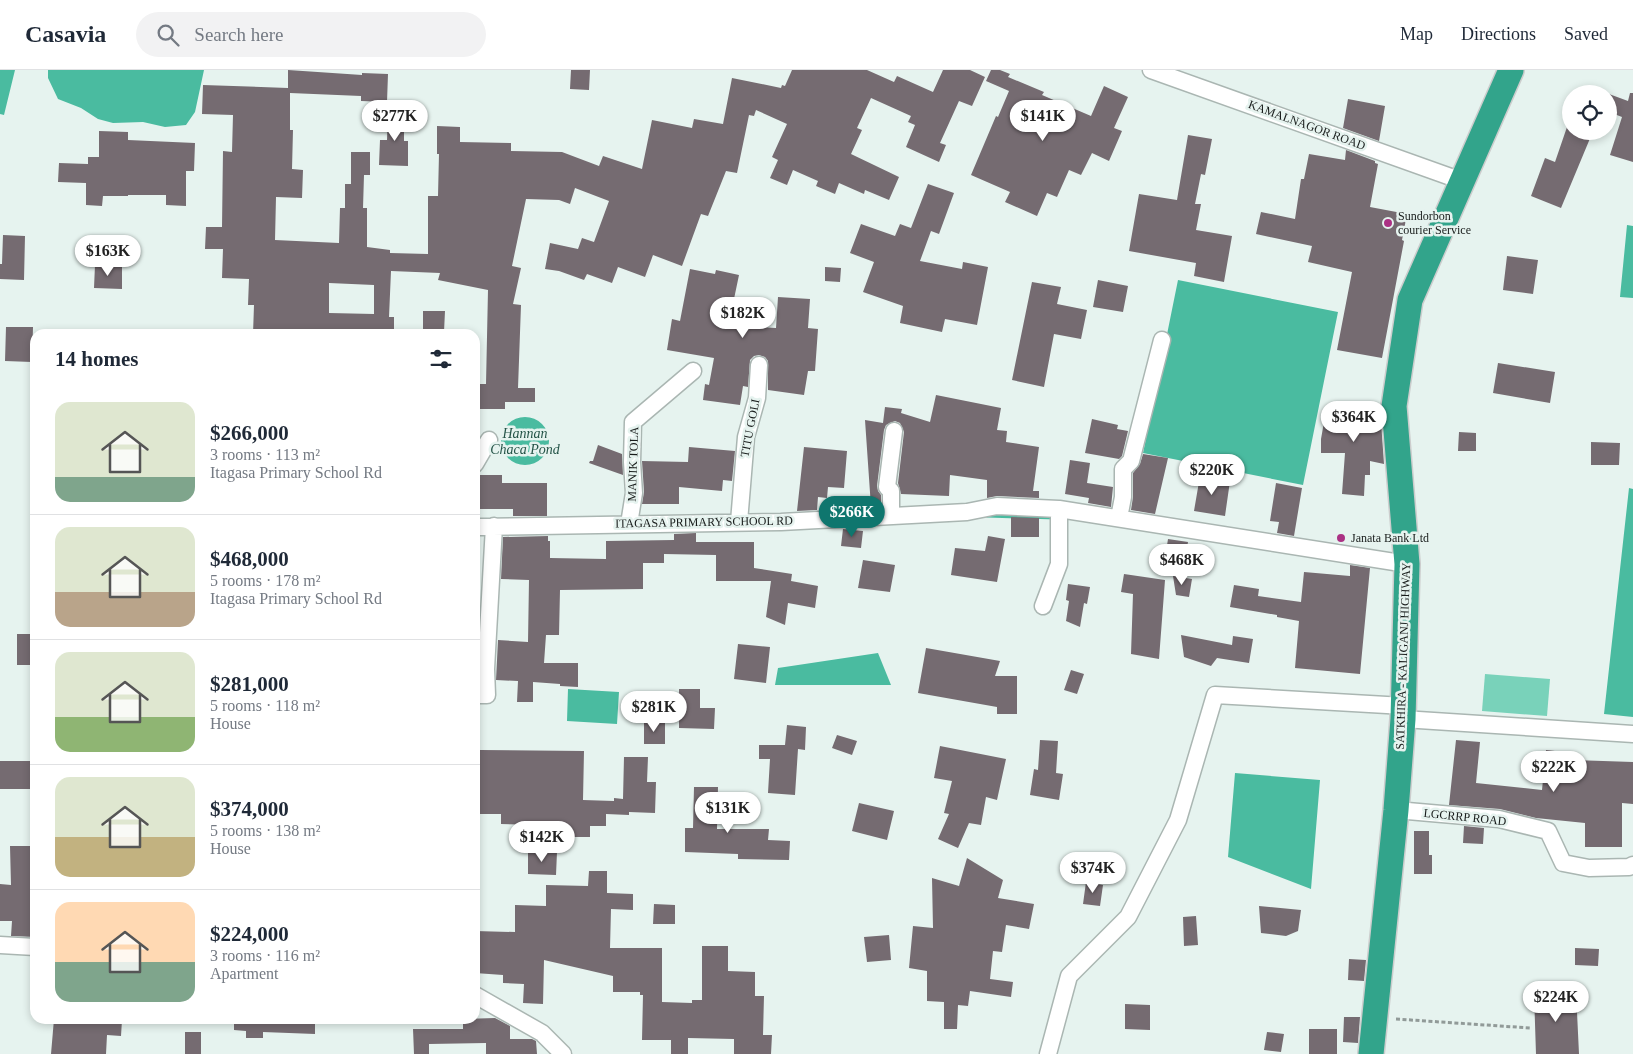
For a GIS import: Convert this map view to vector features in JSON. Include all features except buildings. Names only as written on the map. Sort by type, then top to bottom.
[{"type":"highway","name":"SATKHIRA - KALIGANJ HIGHWAY","points":[[1371,1054],[1380,949],[1396,810],[1403,712],[1407,564],[1394,406],[1410,300],[1511,70]]},
{"type":"street","name":"KAMALNAGOR ROAD","points":[[1151,70],[1462,181]]},
{"type":"street","points":[[1119,518],[1123,497],[1123,470],[1131,461],[1162,340]]},
{"type":"street","name":"TITU GOLI","points":[[739,522],[746,437],[757,398],[759,365]]},
{"type":"street","name":"MANIK TOLA","points":[[629,524],[634,493],[632,462],[633,422],[693,371]]},
{"type":"street","points":[[891,516],[890,491],[887,488],[894,431]]},
{"type":"street","points":[[480,455],[489,440]]},
{"type":"street","name":"ITAGASA PRIMARY SCHOOL RD","points":[[480,527],[781,522],[968,512],[997,506],[1059,509],[1407,564]]},
{"type":"street","points":[[1043,606],[1059,564],[1059,509]]},
{"type":"street","points":[[480,695],[486,695],[494,526]]},
{"type":"street","points":[[1048,1054],[1069,976],[1128,917],[1178,820],[1215,695],[1633,734]]},
{"type":"street","name":"LGCRRP ROAD","points":[[1396,810],[1499,818],[1548,831],[1562,863],[1589,868],[1633,865]]},
{"type":"street","points":[[0,944],[30,947]]},
{"type":"street","points":[[480,998],[542,1033],[563,1054]]},
{"type":"path","points":[[1375,1019],[1406,1019],[1530,1028]]},
{"type":"shaded area","points":[[1485,674],[1550,679],[1547,716],[1482,711]]},
{"type":"water","points":[[0,70],[15,70],[4,115],[0,114]]},
{"type":"water","points":[[48,70],[204,70],[195,112],[186,125],[165,127],[143,122],[113,123],[98,119],[81,108],[58,99],[48,78]]},
{"type":"water","points":[[1627,225],[1633,226],[1633,298],[1620,297]]},
{"type":"water","points":[[1178,280],[1338,312],[1303,485],[1143,453]]},
{"type":"water","name":"Hannan Chaca Pond","points":[[520,417],[530,417],[539,421],[545,427],[549,441],[545,455],[539,461],[530,465],[520,465],[511,461],[505,455],[501,446],[501,436],[505,427],[511,421]]},
{"type":"water","points":[[1629,488],[1633,489],[1633,717],[1604,714]]},
{"type":"water","points":[[878,653],[891,685],[775,685],[778,668]]},
{"type":"water","points":[[568,689],[619,692],[617,724],[567,721]]},
{"type":"water","points":[[1235,773],[1320,780],[1311,889],[1228,857]]},
{"type":"waterway","points":[[987,515],[1056,517]]},
{"type":"place","name":"Sundorbon courier Service","points":[[1388,223]]},
{"type":"place","name":"Janata Bank Ltd","points":[[1341,538]]}]
